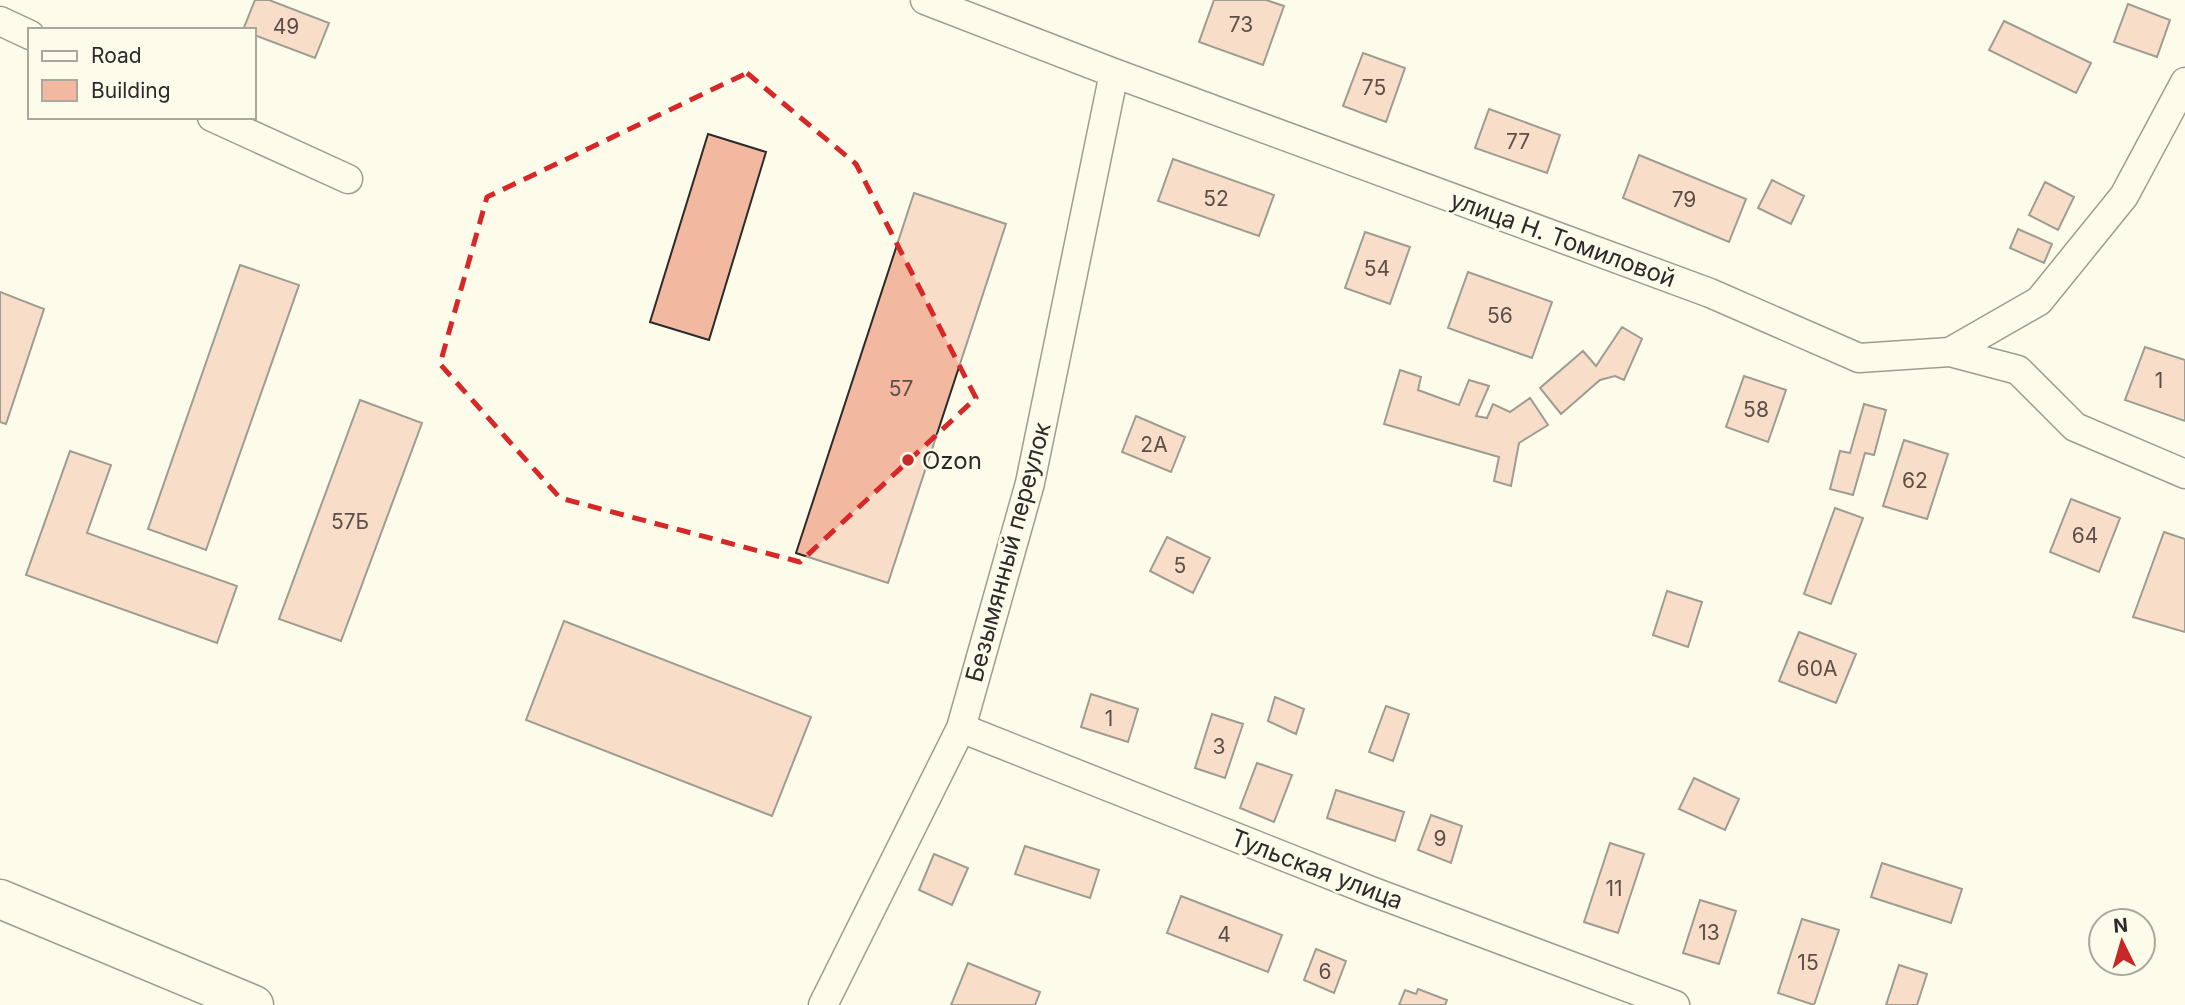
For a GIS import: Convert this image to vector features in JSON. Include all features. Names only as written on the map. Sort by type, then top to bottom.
[{"type":"main road","points":[[0,899],[254,1005]]},
{"type":"street","name":"улица Н. Томиловой","points":[[925,0],[1114,73],[1710,293],[1859,358],[1950,352],[2018,370],[2075,427],[2185,474]]},
{"type":"street","points":[[0,21],[28,34]]},
{"type":"street","name":"Безымянный переулок","points":[[823,1005],[961,728],[1030,483],[1114,73]]},
{"type":"street","points":[[1950,352],[2039,302],[2124,196],[2185,82]]},
{"type":"street","points":[[216,119],[348,179]]},
{"type":"street","name":"Тульская улица","points":[[961,728],[1371,891],[1675,1005]]},
{"type":"highlighted area","points":[[747,73],[856,164],[976,398],[800,562],[560,498],[440,364],[487,197]]},
{"type":"building","points":[[255,0],[269,0],[329,23],[315,58],[256,36],[256,28],[244,28]]},
{"type":"building","points":[[1214,0],[1266,0],[1284,6],[1263,65],[1199,42]]},
{"type":"building","points":[[2128,4],[2170,20],[2157,57],[2114,42]]},
{"type":"building","points":[[2004,21],[2091,63],[2076,93],[1989,50]]},
{"type":"building","points":[[1363,53],[1405,68],[1386,122],[1343,106]]},
{"type":"building","points":[[1489,109],[1560,135],[1547,173],[1475,148]]},
{"type":"building","points":[[708,134],[766,152],[709,340],[650,322]]},
{"type":"building","points":[[1639,155],[1746,199],[1729,242],[1623,198]]},
{"type":"building","points":[[1173,159],[1274,195],[1259,236],[1158,201]]},
{"type":"building","points":[[1772,180],[1804,196],[1791,224],[1758,208]]},
{"type":"building","points":[[2045,182],[2074,197],[2058,230],[2029,215]]},
{"type":"building","points":[[914,193],[1006,224],[888,583],[796,553]]},
{"type":"building","points":[[2018,229],[2052,244],[2044,263],[2010,248]]},
{"type":"building","points":[[1365,232],[1410,247],[1390,304],[1345,288]]},
{"type":"building","points":[[240,265],[299,285],[206,550],[148,529]]},
{"type":"building","points":[[1468,272],[1552,302],[1532,358],[1448,328]]},
{"type":"building","points":[[0,292],[44,309],[6,424],[0,422]]},
{"type":"building","points":[[1622,327],[1642,339],[1624,380],[1615,376],[1600,380],[1561,414],[1540,388],[1583,351],[1596,366]]},
{"type":"building","points":[[2145,347],[2185,360],[2185,421],[2125,400]]},
{"type":"building","points":[[1400,370],[1421,377],[1418,390],[1459,405],[1469,380],[1489,386],[1476,416],[1487,418],[1493,404],[1510,412],[1530,398],[1548,425],[1519,443],[1511,486],[1494,481],[1499,457],[1384,424]]},
{"type":"building","points":[[1744,376],[1786,390],[1768,442],[1726,427]]},
{"type":"building","points":[[360,400],[422,423],[341,641],[279,619]]},
{"type":"building","points":[[1864,404],[1886,410],[1874,455],[1865,453],[1853,495],[1830,489],[1840,451],[1850,453]]},
{"type":"building","points":[[1136,416],[1185,437],[1171,472],[1122,452]]},
{"type":"building","points":[[1904,440],[1948,454],[1927,519],[1883,506]]},
{"type":"building","points":[[70,451],[111,465],[87,533],[237,586],[217,643],[26,575]]},
{"type":"building","points":[[2071,499],[2120,518],[2099,572],[2050,552]]},
{"type":"building","points":[[1835,508],[1863,518],[1831,604],[1804,594]]},
{"type":"building","points":[[2164,532],[2185,539],[2185,632],[2133,617]]},
{"type":"building","points":[[1167,537],[1210,558],[1193,593],[1150,571]]},
{"type":"building","points":[[1667,591],[1702,602],[1688,647],[1653,635]]},
{"type":"building","points":[[564,621],[811,717],[772,816],[526,720]]},
{"type":"building","points":[[1799,632],[1856,654],[1836,703],[1779,681]]},
{"type":"building","points":[[1091,694],[1138,709],[1128,742],[1081,727]]},
{"type":"building","points":[[1275,697],[1304,709],[1296,734],[1268,721]]},
{"type":"building","points":[[1386,706],[1409,714],[1393,761],[1369,752]]},
{"type":"building","points":[[1212,714],[1243,724],[1225,778],[1195,768]]},
{"type":"building","points":[[1257,763],[1292,775],[1274,822],[1240,808]]},
{"type":"building","points":[[1694,778],[1739,799],[1725,830],[1679,809]]},
{"type":"building","points":[[1336,790],[1404,812],[1395,841],[1327,818]]},
{"type":"building","points":[[1431,815],[1462,826],[1451,863],[1418,850]]},
{"type":"building","points":[[1610,843],[1644,854],[1618,933],[1584,922]]},
{"type":"building","points":[[1025,846],[1099,870],[1090,898],[1015,874]]},
{"type":"building","points":[[934,854],[968,868],[952,905],[919,890]]},
{"type":"building","points":[[1882,863],[1962,889],[1951,923],[1871,897]]},
{"type":"building","points":[[1181,896],[1282,935],[1268,972],[1167,933]]},
{"type":"building","points":[[1700,900],[1736,911],[1719,964],[1683,953]]},
{"type":"building","points":[[1802,919],[1839,930],[1814,1005],[1778,993]]},
{"type":"building","points":[[1316,949],[1346,961],[1334,993],[1304,980]]},
{"type":"building","points":[[968,963],[1040,992],[1035,1005],[951,1005]]},
{"type":"building","points":[[1899,965],[1927,974],[1917,1005],[1886,1005]]},
{"type":"building","points":[[1418,989],[1447,1000],[1445,1005],[1399,1005],[1405,990],[1416,994]]},
{"type":"place","name":"Ozon","points":[[908,460]]}]
